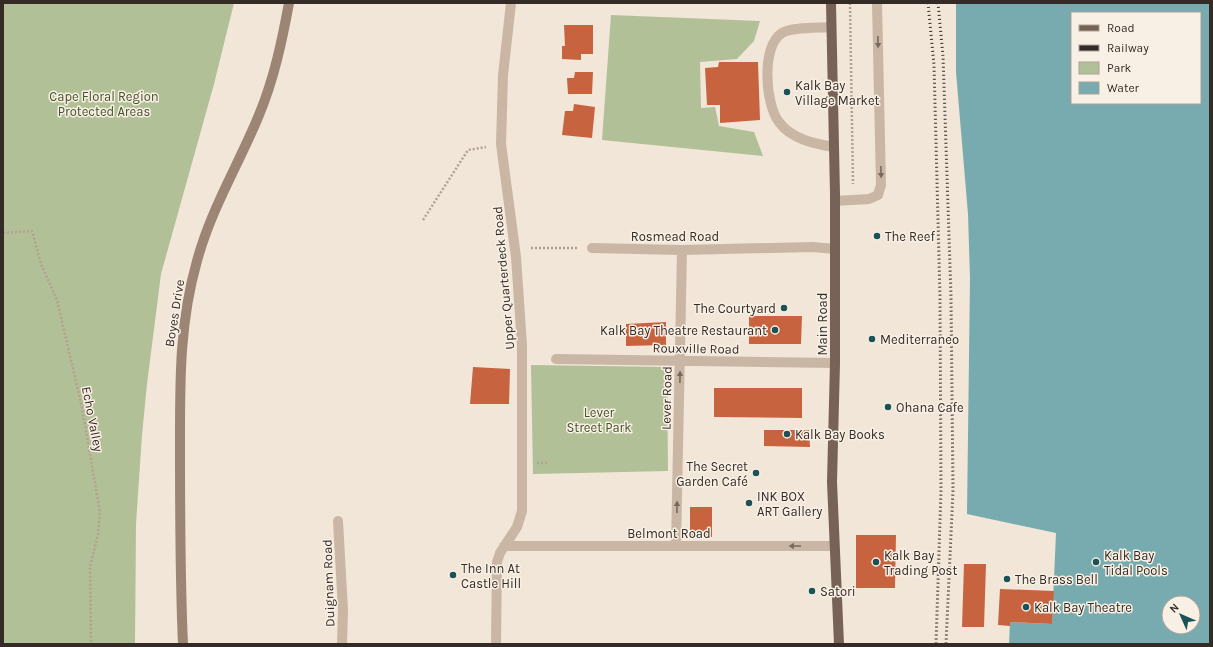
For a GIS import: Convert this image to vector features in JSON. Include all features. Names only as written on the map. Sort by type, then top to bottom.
[{"type":"main road","name":"Boyes Drive","points":[[183,644],[180,369],[186,311],[195,270],[207,230],[223,191],[253,130],[272,81],[289,3]]},
{"type":"main road","name":"Main Road","points":[[831,3],[835,201],[835,363],[832,482],[839,644]]},
{"type":"street","name":"Upper Quarterdeck Road","points":[[496,644],[497,562],[504,546],[517,527],[522,511],[523,358],[515,248],[501,144],[503,75],[511,3]]},
{"type":"street","points":[[835,201],[869,199],[878,195],[881,185],[877,3]]},
{"type":"street","points":[[831,27],[793,30],[783,33],[774,42],[768,61],[768,91],[773,112],[779,123],[793,134],[812,143],[834,147]]},
{"type":"street","name":"Rosmead Road","points":[[592,248],[682,250],[812,247],[835,249]]},
{"type":"street","name":"Lever Road","points":[[676,546],[682,250]]},
{"type":"street","name":"Rouxville Road","points":[[556,359],[835,363]]},
{"type":"street","name":"Duignam Road","points":[[338,521],[343,610],[342,644]]},
{"type":"street","name":"Belmont Road","points":[[504,546],[834,546]]},
{"type":"path","points":[[850,3],[854,200]]},
{"type":"path","points":[[423,220],[468,150],[501,144]]},
{"type":"path","name":"Echo Valley","points":[[3,233],[32,231],[41,264],[57,300],[81,403],[100,512],[98,535],[90,566],[91,644]]},
{"type":"path","points":[[515,248],[592,248]]},
{"type":"green space","name":"Cape Floral Region Protected Areas","points":[[3,3],[234,3],[214,84],[161,274],[142,435],[136,524],[135,644],[3,644]]},
{"type":"green space","points":[[611,15],[760,21],[754,41],[737,59],[700,62],[701,108],[715,107],[719,126],[754,132],[763,156],[602,140]]},
{"type":"green space","name":"Lever Street Park","points":[[531,365],[667,367],[668,471],[533,474]]},
{"type":"water","points":[[956,3],[1210,3],[1210,644],[1009,644],[1010,622],[1052,624],[1056,533],[967,514],[970,278],[968,214],[956,72]]},
{"type":"building","points":[[564,25],[593,25],[593,54],[581,54],[581,60],[562,59],[562,46],[565,46]]},
{"type":"building","points":[[719,62],[758,62],[760,120],[720,123],[720,105],[707,105],[705,68],[718,67]]},
{"type":"building","points":[[575,72],[593,72],[592,94],[568,94],[567,78],[574,78]]},
{"type":"building","points":[[574,104],[595,107],[592,138],[562,135],[565,111],[573,111]]},
{"type":"building","name":"Kalk Bay Theatre Restaurant","points":[[749,316],[802,316],[801,344],[749,344]]},
{"type":"building","points":[[666,322],[666,345],[626,346],[626,324]]},
{"type":"building","points":[[473,367],[510,369],[509,404],[470,404]]},
{"type":"building","points":[[714,388],[802,388],[802,418],[714,417]]},
{"type":"building","name":"Kalk Bay Books","points":[[764,430],[809,430],[810,447],[764,446]]},
{"type":"building","points":[[690,507],[712,507],[712,537],[690,537]]},
{"type":"building","name":"Kalk Bay Trading Post","points":[[856,535],[896,535],[895,588],[856,588]]},
{"type":"building","points":[[964,564],[986,564],[984,627],[962,627]]},
{"type":"building","name":"Kalk Bay Theatre","points":[[1000,589],[1054,591],[1052,624],[1010,622],[1010,626],[998,625]]},
{"type":"railway","points":[[928,3],[934,65],[940,297],[941,490],[936,644]]},
{"type":"railway","points":[[938,3],[943,56],[951,296],[953,490],[946,644]]},
{"type":"place","name":"Kalk Bay Village Market","points":[[787,92]]},
{"type":"place","name":"The Reef","points":[[877,236]]},
{"type":"place","name":"The Courtyard","points":[[784,308]]},
{"type":"place","name":"Kalk Bay Theatre Restaurant","points":[[775,330]]},
{"type":"place","name":"Mediterraneo","points":[[872,339]]},
{"type":"place","name":"Ohana Cafe","points":[[888,407]]},
{"type":"place","name":"Kalk Bay Books","points":[[787,434]]},
{"type":"place","name":"The Secret Garden Café","points":[[756,473]]},
{"type":"place","name":"INK BOX ART Gallery","points":[[749,503]]},
{"type":"place","name":"Kalk Bay Trading Post","points":[[876,562]]},
{"type":"place","name":"Kalk Bay Tidal Pools","points":[[1096,562]]},
{"type":"place","name":"The Inn At Castle Hill","points":[[453,575]]},
{"type":"place","name":"The Brass Bell","points":[[1007,579]]},
{"type":"place","name":"Satori","points":[[812,591]]},
{"type":"place","name":"Kalk Bay Theatre","points":[[1026,607]]}]
